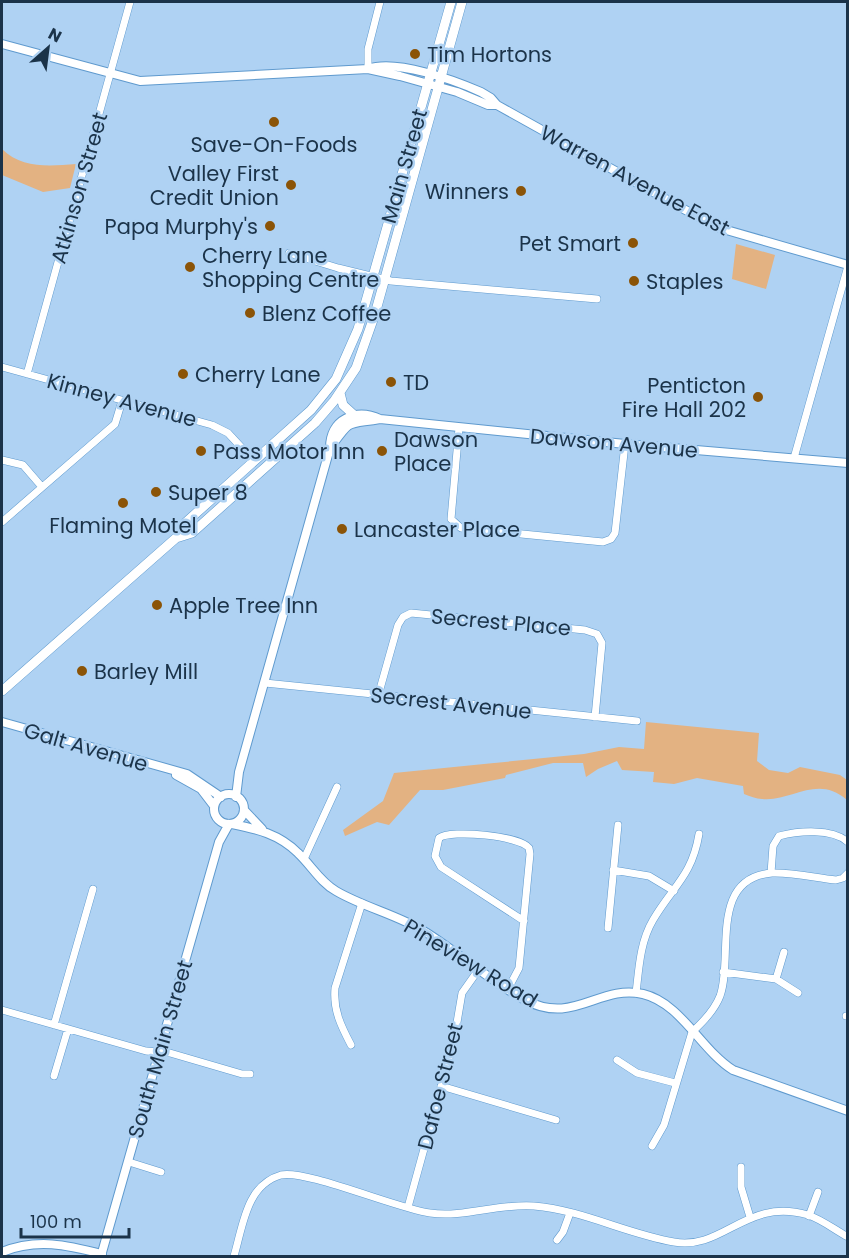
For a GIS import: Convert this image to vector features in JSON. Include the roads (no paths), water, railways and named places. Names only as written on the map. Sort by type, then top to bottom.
[{"type":"main road","name":"Main Street","points":[[176,538],[184,524],[311,411],[324,395],[350,352],[451,2]]},
{"type":"main road","name":"Main Street","points":[[176,538],[192,533],[321,418],[356,368],[384,279],[462,2]]},
{"type":"main road","points":[[340,393],[343,405],[351,418]]},
{"type":"main road","points":[[2,691],[176,538]]},
{"type":"street","name":"Atkinson Street","points":[[27,374],[130,2]]},
{"type":"street","points":[[368,69],[368,50],[380,2]]},
{"type":"street","name":"Warren Avenue East","points":[[2,44],[110,75],[140,81],[368,69],[428,79],[488,105],[496,105],[716,227],[848,265]]},
{"type":"street","points":[[289,253],[384,279],[597,299]]},
{"type":"street","points":[[794,458],[848,265]]},
{"type":"street","name":"Kinney Avenue","points":[[2,367],[221,429],[254,461],[261,471]]},
{"type":"street","points":[[2,522],[115,424],[122,401]]},
{"type":"street","name":"Dawson Avenue","points":[[351,418],[369,414],[380,419],[459,428],[848,463]]},
{"type":"street","points":[[239,772],[214,806],[218,820],[231,824],[239,820],[244,810],[236,797],[239,772],[333,431],[351,418]]},
{"type":"street","points":[[459,428],[451,519],[461,528],[502,533],[603,542],[611,539],[615,533],[625,444]]},
{"type":"street","points":[[2,460],[23,465],[42,487]]},
{"type":"street","name":"Secrest Place","points":[[378,696],[398,625],[403,617],[411,613],[585,630],[597,634],[602,643],[595,717]]},
{"type":"street","name":"Secrest Avenue","points":[[265,683],[637,721]]},
{"type":"street","name":"Galt Avenue","points":[[2,722],[187,774],[223,796]]},
{"type":"street","name":"Galt Avenue","points":[[170,771],[201,789],[214,806]]},
{"type":"street","points":[[304,859],[337,787]]},
{"type":"street","points":[[223,796],[236,797]]},
{"type":"street","name":"Pineview Road","points":[[244,810],[265,832]]},
{"type":"street","name":"South Main Street","points":[[218,820],[219,842]]},
{"type":"street","name":"Pineview Road","points":[[231,824],[265,832],[289,844],[330,887],[417,927],[508,989],[537,1005],[558,1009],[582,1006],[616,994],[636,993]]},
{"type":"street","name":"South Main Street","points":[[104,1256],[219,842],[231,824]]},
{"type":"street","points":[[608,928],[618,825]]},
{"type":"street","points":[[771,873],[773,846],[779,836],[814,832],[842,837],[848,842]]},
{"type":"street","points":[[508,989],[519,968],[524,921],[530,854],[525,842],[450,833],[439,838],[435,856],[441,867],[524,921]]},
{"type":"street","points":[[699,834],[689,869],[646,935],[636,993],[662,1003],[733,1070],[848,1111]]},
{"type":"street","points":[[613,870],[649,876],[674,891]]},
{"type":"street","points":[[651,1146],[664,1125],[692,1032],[720,996],[730,905],[737,891],[749,881],[771,873],[836,880],[848,873]]},
{"type":"street","points":[[54,1025],[93,889]]},
{"type":"street","points":[[351,1045],[340,1025],[333,1003],[335,988],[362,903]]},
{"type":"street","points":[[776,979],[784,952]]},
{"type":"street","name":"Dafoe Street","points":[[408,1207],[454,1040],[462,993],[480,969]]},
{"type":"street","points":[[723,972],[776,979],[798,993]]},
{"type":"street","points":[[2,1010],[159,1053],[170,1053],[242,1074],[250,1074]]},
{"type":"street","points":[[54,1076],[68,1029]]},
{"type":"street","points":[[617,1060],[637,1073],[675,1083]]},
{"type":"street","points":[[441,1086],[556,1120]]},
{"type":"street","points":[[129,1162],[161,1172]]},
{"type":"street","points":[[741,1167],[741,1187],[750,1216]]},
{"type":"street","points":[[234,1257],[251,1198],[260,1185],[279,1176],[303,1178],[431,1213],[532,1206],[570,1213],[679,1243],[713,1237],[750,1216],[785,1211],[809,1216],[848,1237]]},
{"type":"street","points":[[809,1216],[818,1192]]},
{"type":"street","points":[[557,1240],[564,1232],[570,1213]]},
{"type":"street","points":[[2,1252],[27,1244],[48,1243],[104,1256]]},
{"type":"place","name":"Tim Hortons","points":[[415,54]]},
{"type":"place","name":"Save-On-Foods","points":[[274,122]]},
{"type":"place","name":"Valley First Credit Union","points":[[291,185]]},
{"type":"place","name":"Winners","points":[[521,191]]},
{"type":"place","name":"Papa Murphy's","points":[[270,226]]},
{"type":"place","name":"Pet Smart","points":[[633,243]]},
{"type":"place","name":"Cherry Lane Shopping Centre","points":[[190,267]]},
{"type":"place","name":"Staples","points":[[634,281]]},
{"type":"place","name":"Blenz Coffee","points":[[250,313]]},
{"type":"place","name":"Cherry Lane","points":[[183,374]]},
{"type":"place","name":"TD","points":[[391,382]]},
{"type":"place","name":"Penticton Fire Hall 202","points":[[758,397]]},
{"type":"place","name":"Pass Motor Inn","points":[[201,451]]},
{"type":"place","name":"Dawson Place","points":[[382,451]]},
{"type":"place","name":"Super 8","points":[[156,492]]},
{"type":"place","name":"Flaming Motel","points":[[123,503]]},
{"type":"place","name":"Lancaster Place","points":[[342,529]]},
{"type":"place","name":"Apple Tree Inn","points":[[157,605]]},
{"type":"place","name":"Barley Mill","points":[[82,671]]}]
